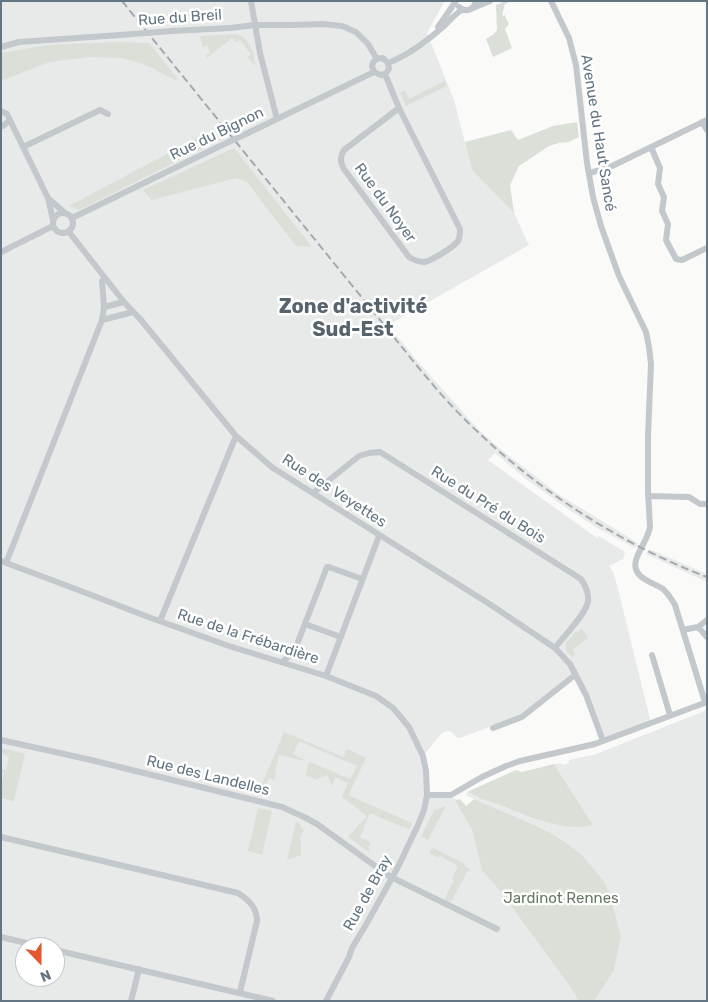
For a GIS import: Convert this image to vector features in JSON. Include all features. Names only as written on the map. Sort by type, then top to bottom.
[{"type":"street","points":[[251,1],[260,53],[276,119]]},
{"type":"street","points":[[456,1],[462,10]]},
{"type":"street","points":[[432,35],[456,1]]},
{"type":"street","points":[[388,63],[405,56],[462,10],[468,10],[475,4],[490,1]]},
{"type":"street","name":"Avenue du Haut Sancé","points":[[551,1],[569,38],[576,65],[589,173],[596,212],[619,276],[646,332],[649,348],[651,364],[648,436],[650,527],[636,560],[636,567],[638,574],[663,589],[668,595],[677,610],[683,630]]},
{"type":"street","name":"Rue du Breil","points":[[1,47],[19,42],[172,30],[255,25],[323,24],[342,26],[356,32],[368,44],[377,59]]},
{"type":"street","points":[[383,58],[388,63],[389,69],[385,74],[381,75],[374,72],[372,66],[377,59],[383,58]]},
{"type":"street","name":"Rue du Bignon","points":[[72,218],[374,72]]},
{"type":"street","name":"Rue du Noyer","points":[[385,74],[399,108],[460,229],[460,235],[454,246],[428,261],[418,262],[409,257],[341,164],[341,156],[344,150],[399,108]]},
{"type":"street","points":[[23,147],[100,110],[108,114]]},
{"type":"street","points":[[1,111],[10,120],[48,198],[54,229],[63,234],[69,232],[72,227],[72,218],[48,198]]},
{"type":"street","points":[[1,126],[10,120]]},
{"type":"street","points":[[589,173],[608,168],[705,121],[707,130]]},
{"type":"street","points":[[650,147],[660,168],[658,184],[664,197],[662,211],[668,224],[666,240],[676,259],[682,260],[707,248]]},
{"type":"street","points":[[1,252],[53,223],[59,214],[65,213]]},
{"type":"street","name":"Rue des Veyettes","points":[[69,232],[124,302],[141,320],[236,436],[273,468],[491,605],[555,648],[570,664],[586,695],[603,742]]},
{"type":"street","points":[[4,562],[102,320],[104,307],[102,281],[105,278]]},
{"type":"street","points":[[104,307],[124,302]]},
{"type":"street","points":[[102,320],[133,312]]},
{"type":"street","points":[[160,621],[236,436]]},
{"type":"street","name":"Rue du Pré du Bois","points":[[313,493],[359,456],[369,452],[380,452],[557,563],[581,579],[588,599],[586,608],[555,648]]},
{"type":"street","points":[[648,496],[689,496],[700,504],[707,504]]},
{"type":"street","points":[[326,676],[379,536]]},
{"type":"street","name":"Rue de la Frébardière","points":[[4,562],[229,646],[326,676],[376,696],[393,708],[409,727],[422,756],[427,778],[427,795]]},
{"type":"street","points":[[282,662],[294,652],[327,567],[362,579]]},
{"type":"street","points":[[427,795],[451,795],[482,777],[514,763],[603,742],[706,702],[683,630],[698,627],[707,620]]},
{"type":"street","points":[[305,624],[341,637]]},
{"type":"street","points":[[698,627],[707,637]]},
{"type":"street","points":[[652,655],[670,716]]},
{"type":"street","points":[[494,728],[522,717],[575,675]]},
{"type":"street","name":"Rue des Landelles","points":[[1,740],[282,807],[304,816],[317,824],[392,878],[488,924],[495,932]]},
{"type":"street","name":"Rue de Bray","points":[[326,1001],[352,948],[392,878],[418,825],[427,795]]},
{"type":"street","points":[[1,837],[238,893],[252,904],[257,921],[240,992]]},
{"type":"street","points":[[1,937],[15,940]]},
{"type":"street","points":[[65,952],[273,1001]]},
{"type":"street","points":[[131,1001],[139,969]]},
{"type":"shaded area","points":[[1,1],[445,1],[427,33],[454,100],[472,170],[514,213],[529,245],[388,325],[477,428],[499,448],[558,494],[638,543],[635,548],[599,529],[526,479],[495,453],[488,460],[597,538],[599,536],[625,552],[623,559],[609,566],[617,585],[651,723],[603,741],[575,675],[522,717],[460,738],[457,738],[452,732],[442,733],[423,756],[427,795],[451,795],[454,799],[472,830],[483,870],[579,1001],[1,1001]]},
{"type":"shaded area","points":[[649,549],[707,574],[707,582],[646,554]]},
{"type":"shaded area","points":[[707,710],[707,1001],[594,1001],[621,936],[610,895],[603,882],[582,855],[565,842],[549,832],[465,795],[467,793],[550,823],[579,826],[593,825],[554,764],[561,763],[563,765],[569,763],[569,760],[596,754]]},
{"type":"green space","points":[[511,1],[505,4],[502,15],[504,16],[504,14],[509,24],[505,29],[512,48],[493,57],[486,39],[497,30],[496,5]]},
{"type":"green space","points":[[236,34],[248,42],[256,66],[247,57],[251,54],[240,40],[236,42],[232,38],[207,58],[206,55],[210,53],[207,45],[203,47],[200,36]]},
{"type":"green space","points":[[116,42],[149,43],[178,79],[177,81],[137,62],[121,58],[88,57],[49,62],[1,81],[1,53],[48,45]]},
{"type":"green space","points":[[445,81],[447,86],[406,106],[400,93],[405,90],[409,99]]},
{"type":"green space","points":[[577,122],[579,137],[569,142],[549,146],[519,166],[510,185],[514,213],[472,170],[465,142],[511,130],[518,140],[553,126]]},
{"type":"green space","points":[[212,130],[223,138],[79,210],[69,206]]},
{"type":"green space","points":[[234,148],[312,247],[296,246],[247,182],[236,178],[152,200],[143,190]]},
{"type":"green space","points":[[582,629],[588,638],[572,650],[575,654],[572,657],[566,650],[566,643],[576,631],[578,632]]},
{"type":"green space","points":[[284,732],[343,757],[347,749],[366,758],[349,794],[350,796],[412,823],[409,829],[370,813],[360,837],[371,842],[368,848],[370,849],[369,852],[348,837],[367,816],[342,797],[348,783],[335,777],[332,786],[327,775],[314,780],[306,776],[310,762],[350,779],[357,766],[299,741],[293,754],[305,761],[279,755],[274,780],[269,778],[265,786],[265,792],[269,790],[267,795],[260,793],[259,791]]},
{"type":"green space","points":[[1,748],[25,754],[14,801],[1,798],[1,785],[4,773],[1,773],[1,769],[6,770],[9,756],[1,754]]},
{"type":"green space","points":[[554,764],[593,825],[581,827],[545,822],[467,792],[516,770],[522,772]]},
{"type":"green space","name":"Jardinot Rennes","points":[[454,799],[460,799],[466,806],[474,799],[549,832],[582,855],[604,882],[610,895],[621,936],[614,970],[594,1001],[579,1001],[500,891],[482,870],[472,830]]},
{"type":"green space","points":[[444,806],[428,840],[421,836],[435,809],[437,810]]},
{"type":"green space","points":[[258,808],[272,811],[262,855],[248,851]]},
{"type":"green space","points":[[296,822],[301,824],[301,828],[304,830],[300,837],[301,855],[287,860]]},
{"type":"green space","points":[[432,847],[465,864],[464,866],[470,869],[451,902],[445,900],[445,898],[454,880],[452,879],[458,866],[440,856],[438,858],[429,853]]},
{"type":"railway","points":[[122,1],[418,367],[472,426],[531,478],[586,516],[645,550],[707,577]]},
{"type":"district","name":"Zone d'activité Sud-Est","points":[[353,318]]}]
